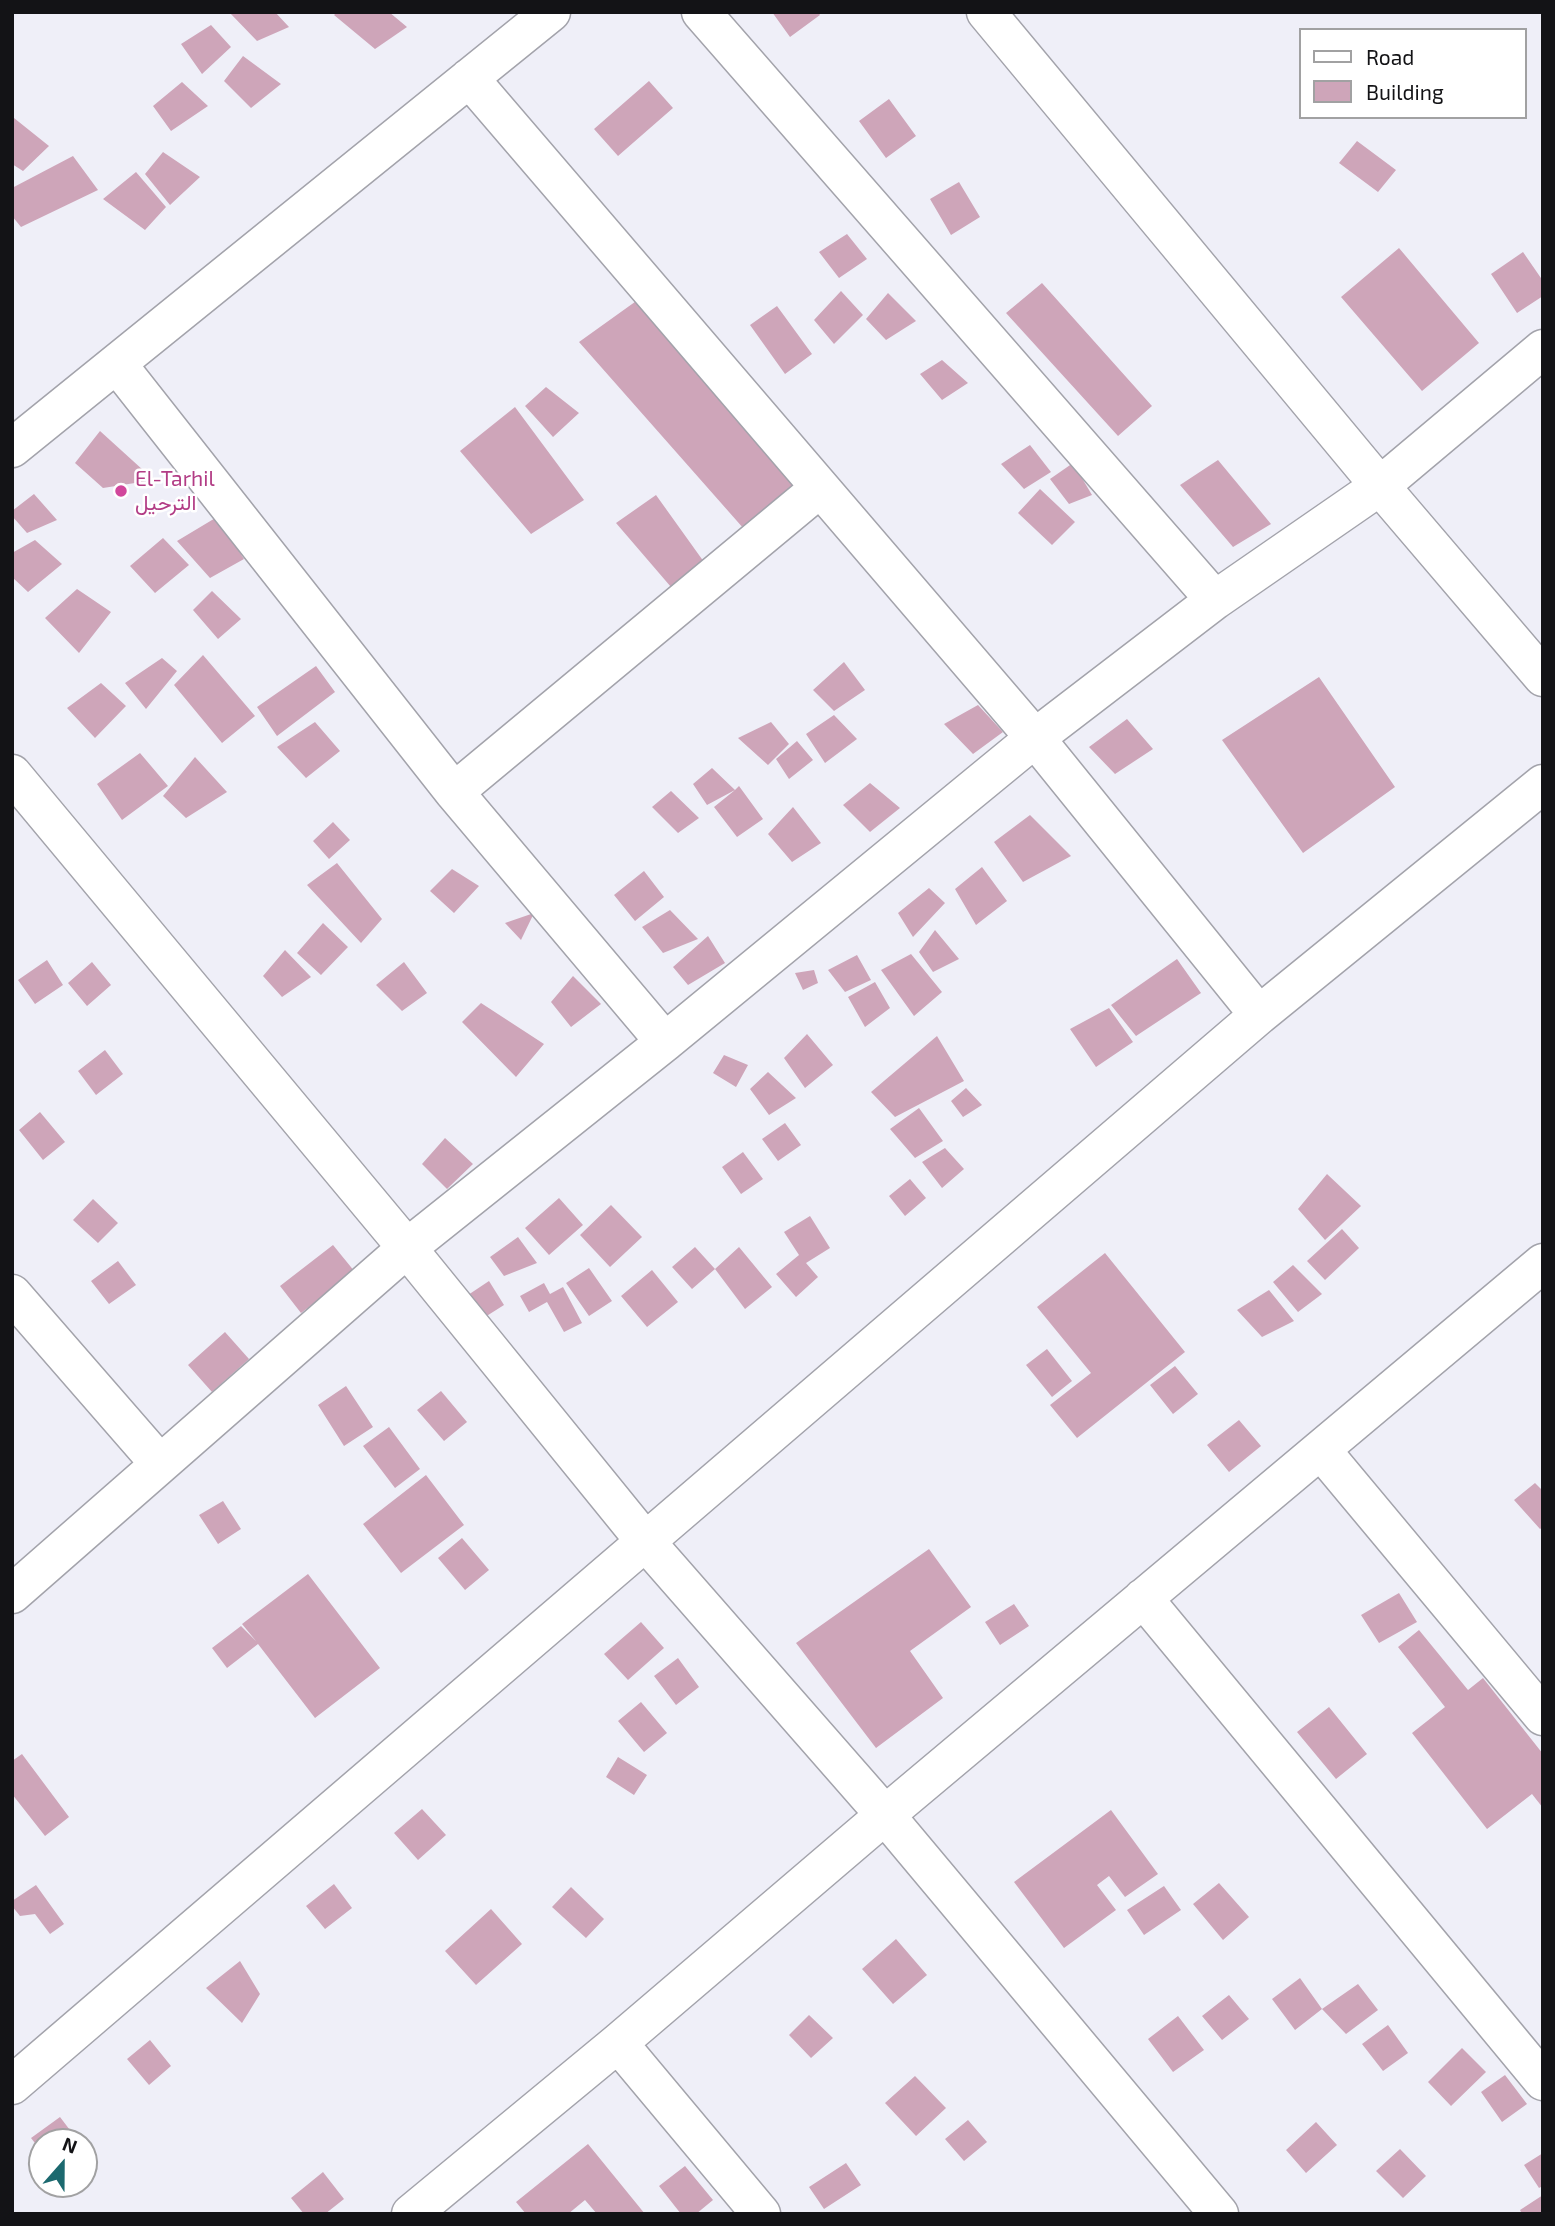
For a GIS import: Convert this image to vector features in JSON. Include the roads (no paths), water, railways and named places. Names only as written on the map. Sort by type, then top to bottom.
[{"type":"street","points":[[12,449],[551,12]]},
{"type":"street","points":[[701,12],[1215,600]]},
{"type":"street","points":[[986,12],[1380,486],[1543,677]]},
{"type":"street","points":[[469,78],[1035,738],[1259,1014]]},
{"type":"street","points":[[12,1594],[407,1248],[665,1042],[1035,738],[1215,600],[1380,486],[1542,351]]},
{"type":"street","points":[[117,364],[454,792],[665,1042]]},
{"type":"street","points":[[454,792],[820,488]]},
{"type":"street","points":[[12,774],[407,1248],[645,1541],[885,1815],[1219,2214]]},
{"type":"street","points":[[12,2085],[1259,1014],[1543,784]]},
{"type":"street","points":[[425,2209],[885,1815],[1543,1263]]},
{"type":"street","points":[[12,1293],[159,1464]]},
{"type":"street","points":[[1321,1450],[1543,1716]]},
{"type":"street","points":[[1143,1598],[1543,2081]]},
{"type":"street","points":[[618,2043],[761,2214]]},
{"type":"place","name":"El-Tarhil الترحيل","points":[[121,491]]}]
